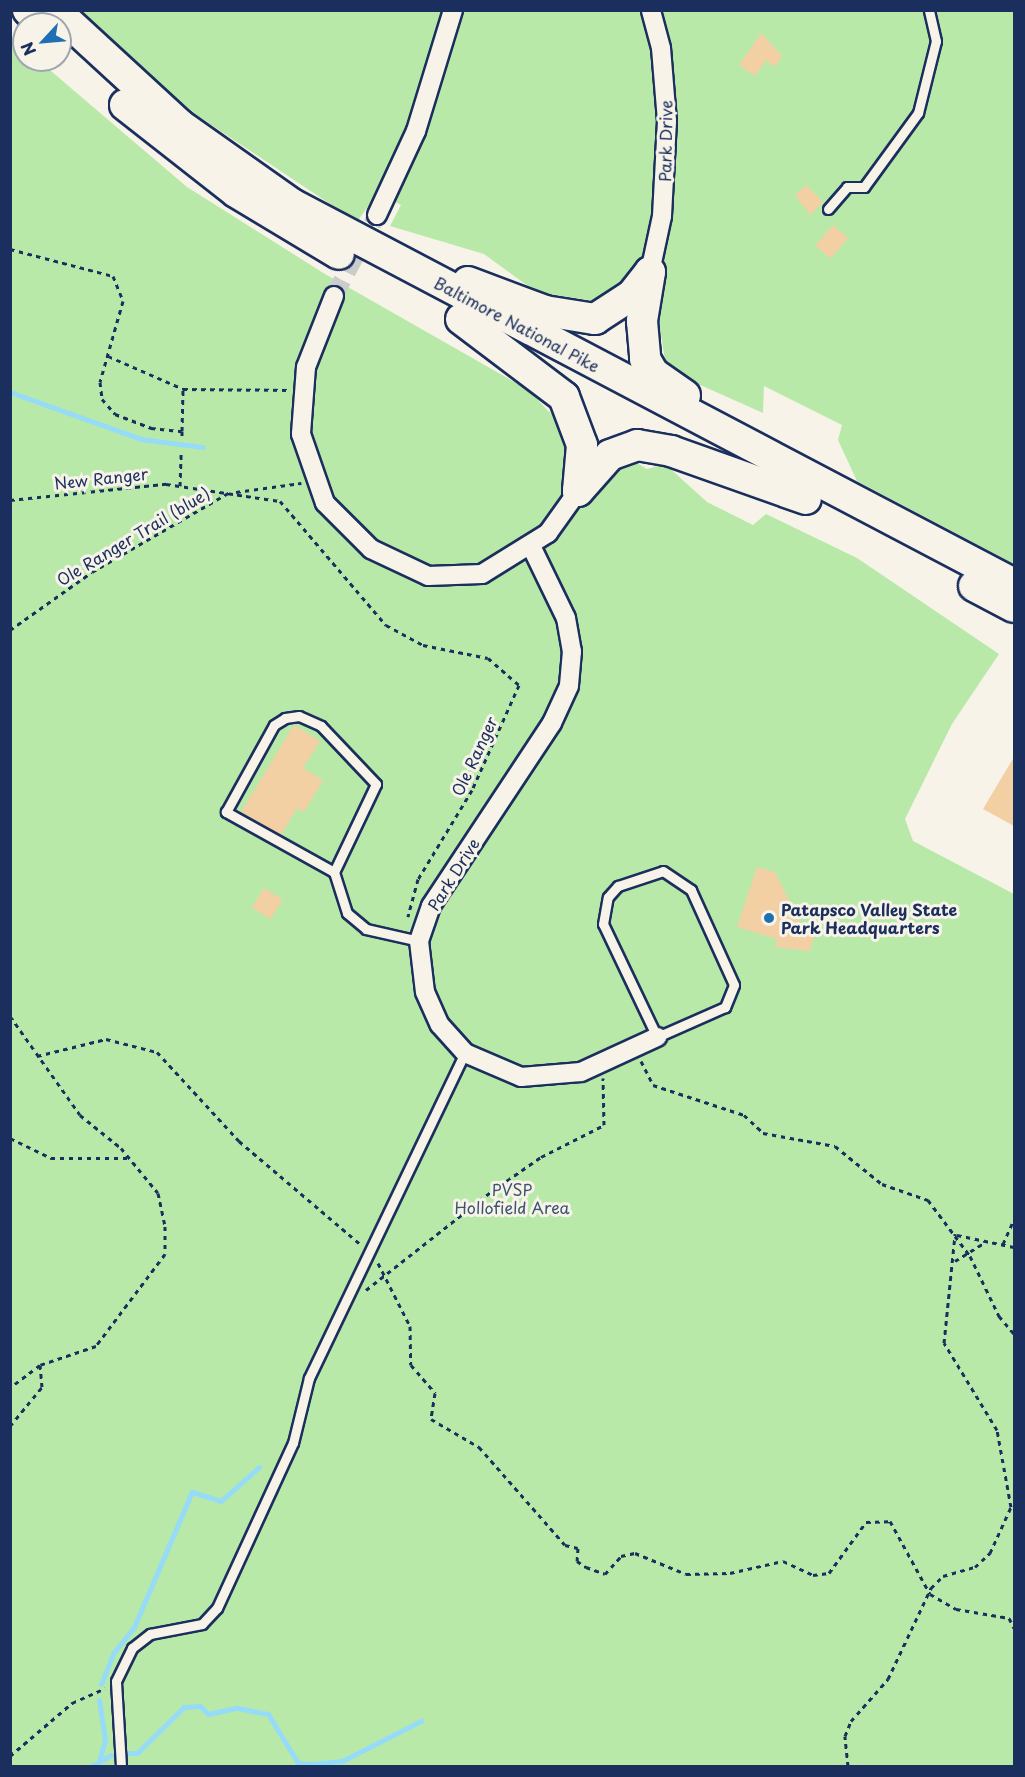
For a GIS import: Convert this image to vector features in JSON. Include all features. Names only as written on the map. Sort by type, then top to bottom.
[{"type":"main road","name":"Baltimore National Pike","points":[[55,10],[142,94],[216,152],[292,204],[418,273],[1014,584]]},
{"type":"main road","name":"Baltimore National Pike","points":[[72,54],[165,140],[236,192],[461,319],[1014,608]]},
{"type":"main road","points":[[418,273],[474,282],[574,320],[613,311],[650,272]]},
{"type":"main road","points":[[650,272],[641,343],[653,373],[741,425],[794,469]]},
{"type":"main road","points":[[461,319],[564,397],[582,446],[578,491]]},
{"type":"main road","points":[[578,491],[610,455],[637,445],[671,451],[806,499]]},
{"type":"street","points":[[377,215],[416,131],[453,10]]},
{"type":"street","name":"Park Drive","points":[[650,272],[662,216],[667,121],[661,48],[651,10]]},
{"type":"street","points":[[334,296],[302,391],[301,434],[314,482],[351,532],[408,571],[465,578],[531,546],[560,520],[578,491]]},
{"type":"street","name":"Park Drive","points":[[531,546],[566,618],[572,651],[569,686],[552,723],[431,906],[414,940],[420,973],[431,1008],[465,1053],[521,1077],[561,1077],[603,1064],[657,1038]]},
{"type":"lane","points":[[828,209],[847,187],[864,187],[918,113],[936,41],[929,10]]},
{"type":"lane","points":[[334,872],[226,812],[274,724],[285,718],[299,716],[321,726],[375,784],[334,872],[347,913],[366,929],[414,940]]},
{"type":"lane","name":"Park Drive","points":[[663,871],[691,890],[734,985],[724,1006],[657,1038],[603,924],[608,897],[618,886],[663,871]]},
{"type":"lane","points":[[121,1767],[116,1687],[132,1648],[150,1634],[202,1624],[217,1608],[276,1486],[309,1378],[465,1053]]},
{"type":"path","points":[[10,249],[113,276],[123,302],[100,382],[102,399],[115,414],[151,428],[182,431]]},
{"type":"path","points":[[108,356],[183,389],[302,391]]},
{"type":"path","points":[[182,439],[183,389]]},
{"type":"path","points":[[180,486],[182,451]]},
{"type":"path","name":"Ole Ranger Trail (blue)","points":[[10,630],[92,572],[230,492],[314,482]]},
{"type":"path","name":"New Ranger","points":[[10,500],[142,484],[230,492]]},
{"type":"path","name":"Ole Ranger","points":[[230,492],[280,501],[295,511],[386,625],[423,645],[488,658],[519,685],[472,790],[418,879],[408,911],[414,940]]},
{"type":"path","points":[[10,1016],[80,1115],[130,1158],[159,1193],[165,1254],[96,1346],[40,1365],[10,1388]]},
{"type":"path","points":[[37,1056],[106,1039],[158,1052],[239,1141],[369,1254],[388,1274],[410,1326],[411,1365],[435,1393],[431,1419],[478,1447],[565,1545],[578,1548],[577,1561],[586,1567],[605,1574],[621,1556],[635,1552],[686,1574],[730,1573],[783,1561],[813,1575],[829,1573],[866,1522],[890,1521],[929,1592],[956,1609],[1009,1618],[1014,1628]]},
{"type":"path","points":[[635,1049],[653,1085],[744,1115],[763,1133],[835,1146],[882,1184],[928,1200],[970,1256],[999,1316],[1014,1334]]},
{"type":"path","points":[[342,1309],[388,1274],[444,1225],[531,1163],[604,1125],[603,1064]]},
{"type":"path","points":[[10,1138],[51,1158],[130,1158]]},
{"type":"path","points":[[1003,1245],[1014,1219]]},
{"type":"path","points":[[955,1234],[1014,1247]]},
{"type":"path","points":[[848,1767],[845,1736],[851,1721],[888,1679],[929,1592],[943,1576],[975,1567],[990,1553],[1011,1507],[997,1430],[944,1343],[955,1261],[955,1234]]},
{"type":"path","points":[[955,1261],[970,1256],[987,1241]]},
{"type":"path","points":[[10,1426],[42,1387],[40,1365]]},
{"type":"path","points":[[10,1755],[94,1688],[116,1687]]},
{"type":"green space","points":[[81,11],[1014,11],[1014,564],[857,481],[838,440],[842,425],[764,386],[763,413],[680,376],[665,361],[661,334],[595,301],[536,292],[484,254],[390,226],[401,205],[377,193],[357,222],[186,108]]},
{"type":"green space","name":"PVSP Hollofield Area","points":[[10,36],[12,38],[12,72],[52,72],[187,187],[325,274],[530,391],[548,411],[647,469],[665,464],[707,502],[753,525],[766,514],[857,558],[999,654],[952,724],[905,819],[913,841],[1014,894],[1014,1766],[11,1766]]},
{"type":"building","points":[[761,33],[782,56],[775,67],[766,60],[755,76],[739,65]]},
{"type":"building","points":[[806,185],[823,202],[810,215],[795,195]]},
{"type":"building","points":[[833,225],[848,238],[830,258],[815,245]]},
{"type":"building","points":[[294,725],[320,741],[303,768],[323,780],[304,812],[297,808],[281,835],[241,812]]},
{"type":"building","points":[[1014,757],[1014,826],[983,809]]},
{"type":"building","name":"Patapsco Valley State Park Headquarters","points":[[757,867],[775,872],[802,927],[816,931],[810,951],[775,947],[777,939],[737,927]]},
{"type":"building","points":[[264,888],[283,900],[270,919],[252,908]]},
{"type":"waterway","points":[[10,392],[141,439],[202,447]]},
{"type":"waterway","points":[[101,1684],[114,1652],[134,1627],[192,1492],[221,1501],[259,1467]]},
{"type":"waterway","points":[[99,1700],[105,1740],[100,1758]]},
{"type":"waterway","points":[[128,1753],[137,1753],[184,1707],[200,1706],[208,1714],[237,1708],[268,1714],[298,1763],[312,1764],[342,1761],[421,1721]]},
{"type":"waterway","points":[[92,1766],[111,1755]]},
{"type":"tunnel","points":[[334,296],[377,215]]},
{"type":"place","name":"Patapsco Valley State Park Headquarters","points":[[769,918]]}]
